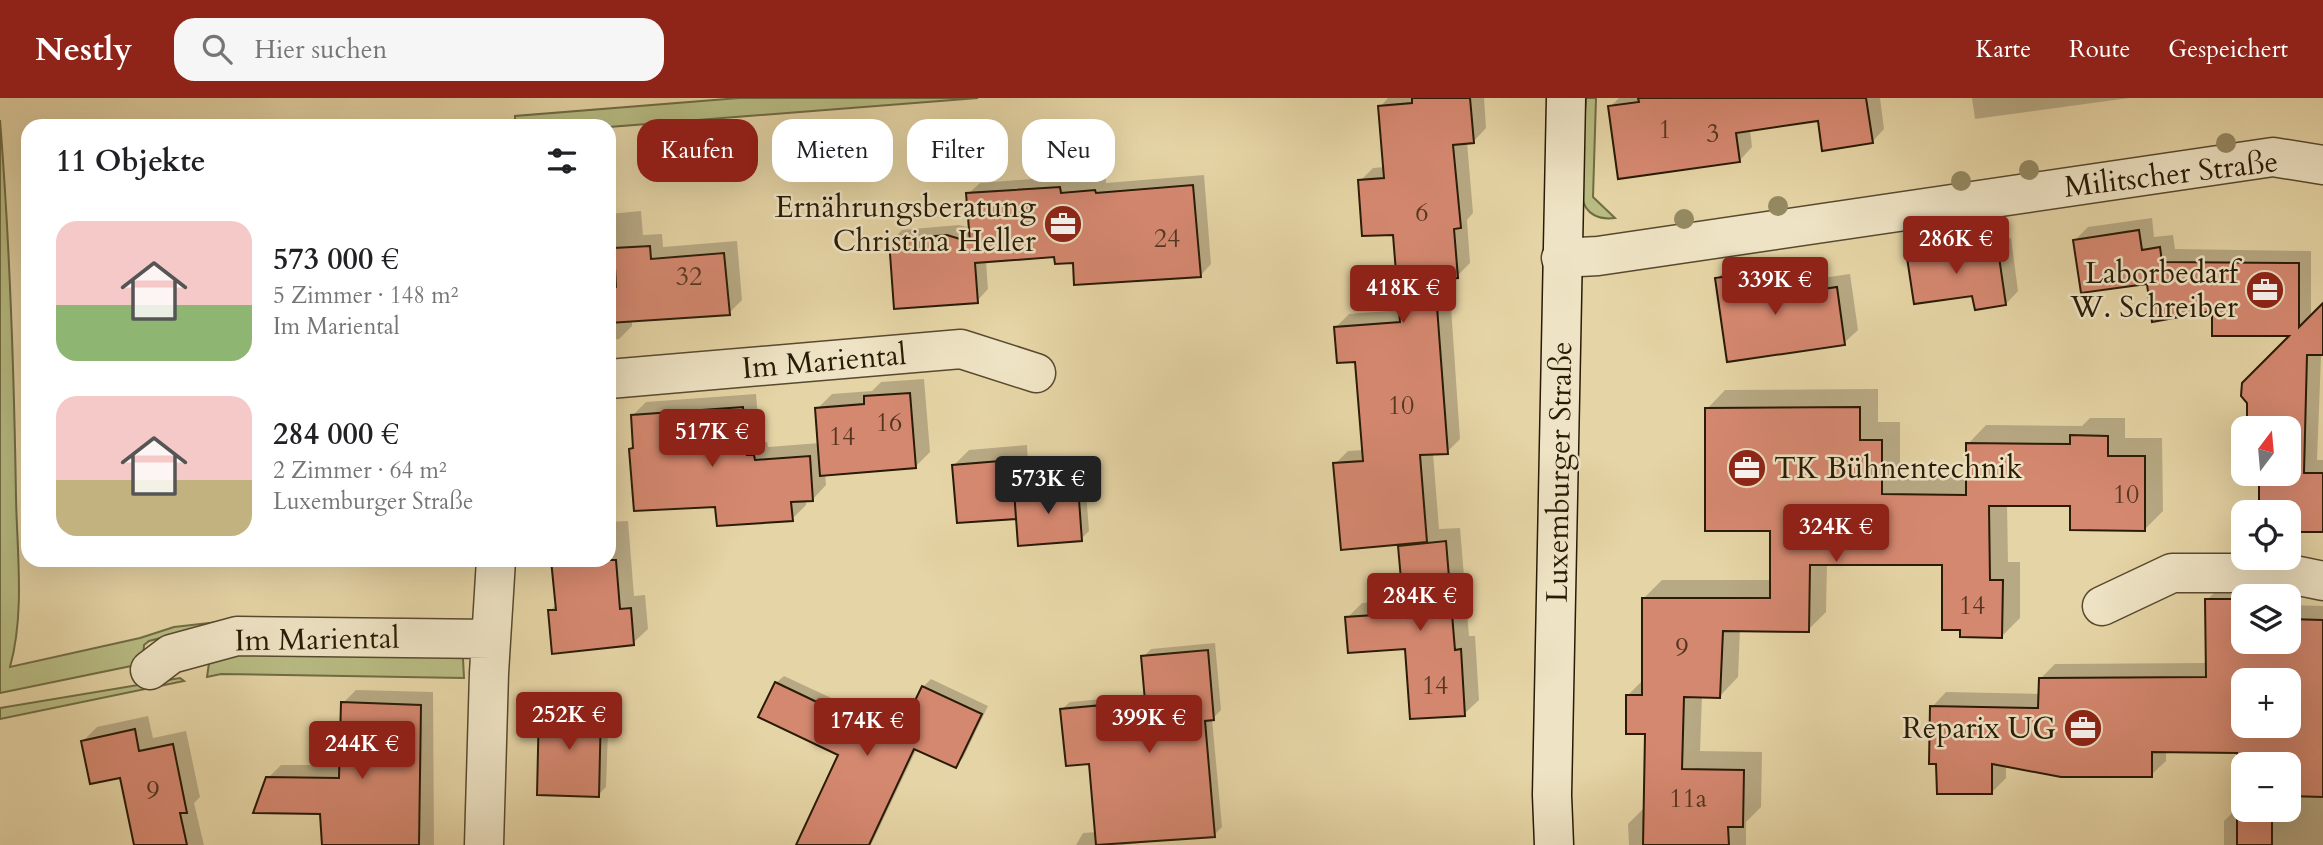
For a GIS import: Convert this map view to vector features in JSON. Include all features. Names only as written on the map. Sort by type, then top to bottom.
[{"type":"street","name":"Luxemburger Straße","points":[[1554,845],[1552,795],[1566,98]]},
{"type":"street","name":"Militscher Straße","points":[[1561,258],[1612,254],[2273,157],[2323,165]]},
{"type":"street","name":"Im Mariental","points":[[616,378],[961,349],[1036,373]]},
{"type":"street","points":[[484,845],[496,567]]},
{"type":"street","points":[[2102,606],[2172,573],[2285,573],[2323,581]]},
{"type":"street","name":"Im Mariental","points":[[150,670],[171,654],[237,636],[491,639]]},
{"type":"green space","points":[[739,98],[978,98],[711,119],[637,119],[637,125],[616,126],[616,119],[515,119],[515,116]]},
{"type":"green space","points":[[1586,98],[1596,98],[1593,197],[1615,218],[1594,215],[1586,208],[1582,197],[1581,163]]},
{"type":"green space","points":[[0,120],[11,308],[19,582],[15,646],[10,667],[140,638],[174,627],[227,621],[149,641],[144,645],[143,658],[136,665],[0,693]]},
{"type":"green space","points":[[235,654],[460,655],[463,659],[464,678],[221,674],[207,677],[209,663]]},
{"type":"green space","points":[[180,678],[184,681],[0,719],[0,708]]},
{"type":"building","points":[[1412,98],[1470,98],[1474,143],[1453,145],[1461,228],[1454,229],[1458,278],[1435,280],[1448,454],[1420,455],[1427,542],[1341,550],[1333,463],[1363,461],[1355,362],[1337,363],[1334,327],[1400,322],[1393,235],[1362,236],[1358,180],[1384,178],[1378,106],[1412,103]]},
{"type":"building","points":[[1638,98],[1866,98],[1873,143],[1822,151],[1818,121],[1736,133],[1740,162],[1618,179],[1608,106],[1639,102]]},
{"type":"building","points":[[1193,185],[1201,277],[1074,285],[1073,263],[1055,264],[1054,257],[975,263],[978,303],[894,309],[889,240],[947,235],[970,242],[966,193],[1060,187],[1061,193],[1095,190],[1096,193]]},
{"type":"building","points":[[2139,230],[2142,250],[2160,247],[2162,262],[2299,263],[2299,327],[2323,303],[2323,355],[2307,355],[2304,473],[2323,473],[2323,532],[2301,532],[2301,500],[2259,500],[2259,486],[2301,486],[2301,416],[2247,416],[2247,403],[2241,396],[2242,383],[2289,336],[2212,336],[2212,311],[2152,322],[2147,284],[2081,293],[2073,240]]},
{"type":"building","points":[[1965,243],[1967,255],[1998,250],[2006,305],[1975,310],[1972,296],[1914,304],[1906,251]]},
{"type":"building","points":[[650,246],[651,259],[724,253],[730,315],[616,323],[616,248]]},
{"type":"building","points":[[1777,269],[1782,295],[1837,287],[1845,345],[1727,362],[1715,278]]},
{"type":"building","points":[[910,393],[916,468],[820,476],[815,408],[864,404],[864,396]]},
{"type":"building","points":[[743,407],[747,455],[754,455],[755,460],[810,456],[813,501],[791,502],[793,521],[717,526],[715,507],[634,511],[629,449],[633,448],[631,415]]},
{"type":"building","points":[[1860,407],[1860,440],[1882,440],[1882,494],[1966,495],[1966,443],[2070,444],[2070,435],[2108,436],[2108,456],[2145,456],[2145,531],[2070,530],[2070,506],[1989,506],[1990,580],[2003,580],[2002,638],[1960,637],[1960,630],[1942,630],[1942,565],[1810,565],[1809,632],[1723,631],[1720,698],[1684,697],[1682,769],[1744,770],[1743,827],[1728,827],[1729,845],[1643,845],[1645,734],[1626,734],[1626,695],[1642,695],[1642,598],[1770,598],[1770,531],[1705,531],[1705,408]]},
{"type":"building","points":[[1012,460],[1016,519],[957,523],[952,465]]},
{"type":"building","points":[[1078,486],[1082,541],[1018,546],[1014,490]]},
{"type":"building","points":[[1446,541],[1455,650],[1461,649],[1465,716],[1410,719],[1405,649],[1348,653],[1345,617],[1404,613],[1398,546]]},
{"type":"building","points":[[616,560],[620,609],[631,608],[634,645],[552,654],[548,610],[556,610],[552,567],[616,567]]},
{"type":"building","points":[[2205,599],[2231,599],[2231,654],[2301,654],[2301,619],[2323,620],[2323,797],[2301,796],[2301,752],[2152,752],[2152,777],[2061,777],[1992,764],[1992,794],[1937,794],[1936,764],[1929,764],[1930,706],[2038,708],[2039,678],[2206,677]]},
{"type":"building","points":[[1208,650],[1214,720],[1205,721],[1215,837],[1096,845],[1089,764],[1066,766],[1060,709],[1145,701],[1141,656]]},
{"type":"building","points":[[775,682],[896,740],[922,686],[982,714],[956,768],[914,749],[869,845],[796,845],[838,755],[758,717]]},
{"type":"building","points":[[341,702],[421,705],[419,845],[322,845],[320,814],[253,813],[266,777],[339,778]]},
{"type":"building","points":[[539,707],[601,709],[599,797],[537,795]]},
{"type":"building","points":[[135,729],[139,751],[173,744],[187,813],[180,813],[187,845],[134,845],[120,778],[90,784],[81,741]]},
{"type":"building","points":[[2237,822],[2272,822],[2272,845],[2237,845]]},
{"type":"place","name":"Ernährungsberatung Christina Heller","points":[[1063,224]]},
{"type":"place","name":"Laborbedarf W. Schreiber","points":[[2265,290]]},
{"type":"place","name":"TK Bühnentechnik","points":[[1747,468]]},
{"type":"place","name":"Reparix UG","points":[[2083,728]]}]
